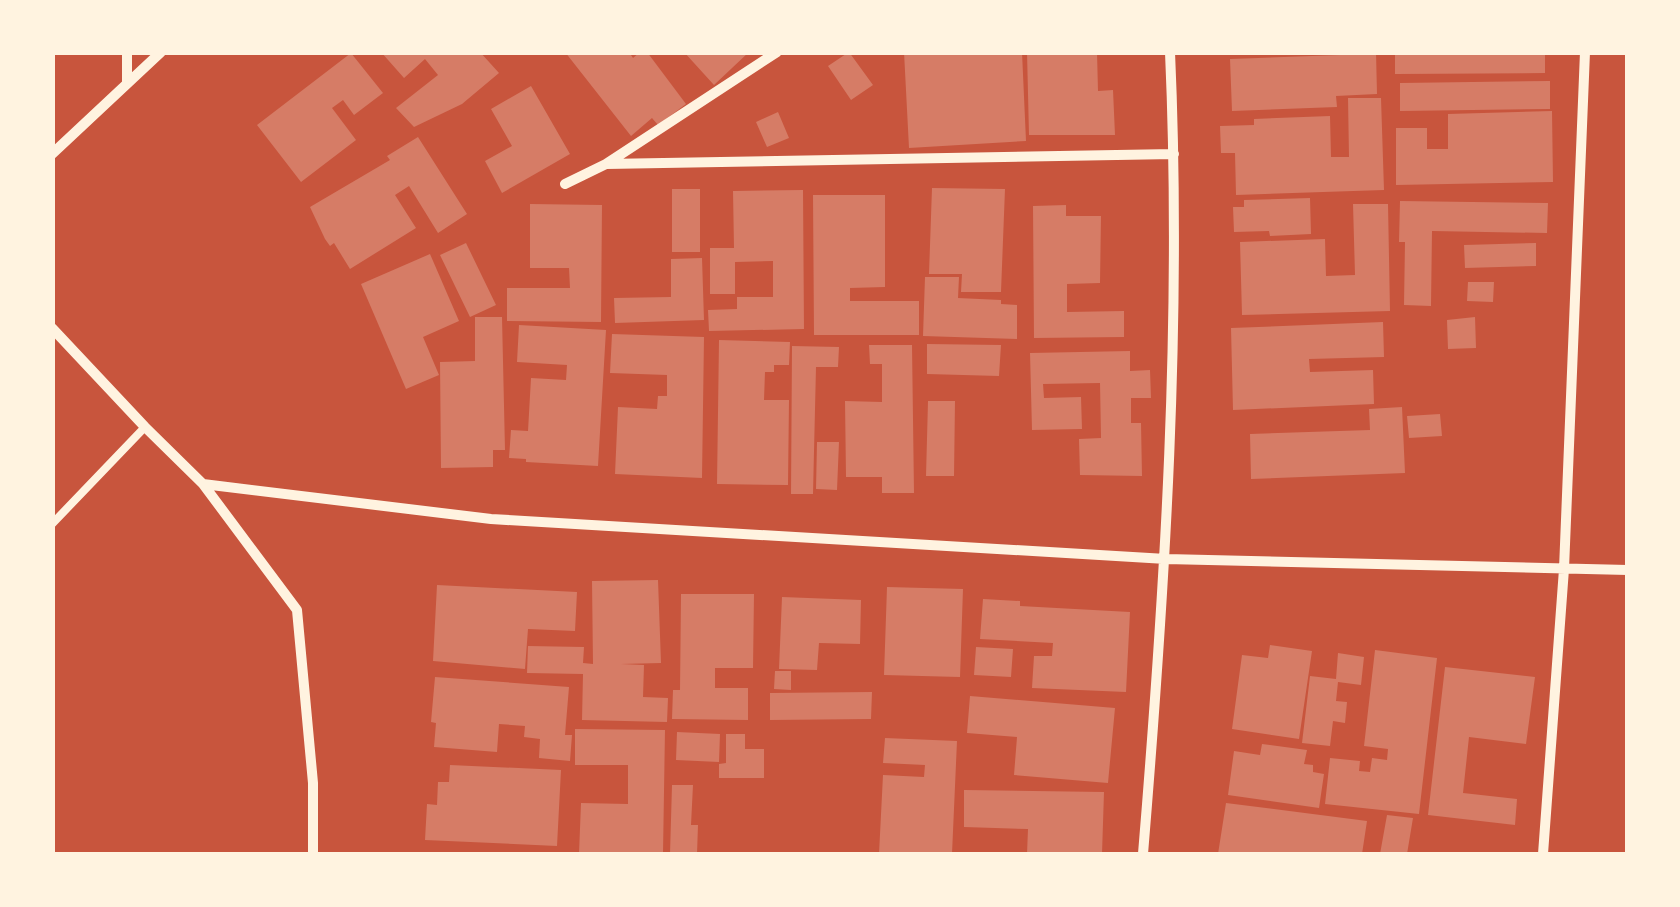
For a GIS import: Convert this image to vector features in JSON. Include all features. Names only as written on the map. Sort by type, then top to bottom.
[{"type":"street","points":[[127,52],[127,84]]},
{"type":"street","points":[[52,154],[160,52]]},
{"type":"street","points":[[565,184],[606,164],[777,52]]},
{"type":"street","points":[[1143,854],[1166,559],[1174,360],[1170,52]]},
{"type":"street","points":[[1542,854],[1564,569],[1585,52]]},
{"type":"street","points":[[606,164],[1174,154]]},
{"type":"street","points":[[52,328],[203,484],[297,610],[313,782],[314,854]]},
{"type":"street","points":[[203,484],[492,519],[1166,559],[1628,570]]},
{"type":"lane","points":[[52,524],[144,427]]},
{"type":"building","points":[[381,52],[480,52],[499,73],[462,104],[414,127],[396,108],[438,75],[425,59],[404,78]]},
{"type":"building","points":[[565,52],[629,52],[633,58],[647,52],[686,104],[658,125],[652,118],[631,136]]},
{"type":"building","points":[[684,52],[749,52],[714,85]]},
{"type":"building","points":[[849,52],[873,85],[851,100],[828,66]]},
{"type":"building","points":[[904,52],[1022,52],[1026,141],[909,148]]},
{"type":"building","points":[[1027,52],[1097,52],[1098,91],[1113,90],[1115,135],[1029,135]]},
{"type":"building","points":[[1376,52],[1377,94],[1336,96],[1337,107],[1232,111],[1230,59]]},
{"type":"building","points":[[1395,52],[1545,52],[1545,73],[1395,74]]},
{"type":"building","points":[[351,53],[383,93],[354,115],[343,100],[332,108],[356,140],[301,182],[257,125]]},
{"type":"building","points":[[1550,81],[1550,109],[1400,111],[1400,83]]},
{"type":"building","points":[[531,86],[570,154],[502,193],[485,161],[512,146],[491,109]]},
{"type":"building","points":[[1348,98],[1381,98],[1384,190],[1236,195],[1235,153],[1221,153],[1220,126],[1254,125],[1254,119],[1330,116],[1331,157],[1349,157]]},
{"type":"building","points":[[1552,111],[1553,182],[1396,185],[1396,128],[1427,128],[1427,149],[1448,149],[1448,114]]},
{"type":"building","points":[[778,112],[789,138],[767,147],[756,122]]},
{"type":"building","points":[[418,137],[467,214],[438,233],[409,186],[395,195],[416,228],[350,269],[334,243],[330,246],[325,239],[310,207],[390,160],[387,156]]},
{"type":"building","points":[[932,188],[1005,189],[1001,292],[961,292],[962,274],[929,274]]},
{"type":"building","points":[[672,189],[700,189],[700,252],[672,252]]},
{"type":"building","points":[[803,190],[804,329],[709,331],[708,310],[737,309],[737,297],[773,297],[773,261],[735,262],[735,294],[710,294],[710,248],[734,248],[733,191]]},
{"type":"building","points":[[813,195],[885,195],[885,287],[850,288],[850,301],[919,301],[919,335],[814,335]]},
{"type":"building","points":[[1310,198],[1311,234],[1270,236],[1269,231],[1234,232],[1233,207],[1244,207],[1244,200]]},
{"type":"building","points":[[1400,201],[1548,203],[1547,233],[1432,231],[1431,306],[1404,305],[1405,242],[1399,242]]},
{"type":"building","points":[[530,204],[602,205],[601,322],[507,321],[507,288],[570,288],[569,268],[530,268]]},
{"type":"building","points":[[1353,204],[1388,204],[1390,311],[1242,315],[1240,242],[1325,239],[1326,276],[1355,275]]},
{"type":"building","points":[[1066,205],[1066,216],[1101,216],[1100,283],[1067,284],[1067,312],[1124,311],[1124,337],[1034,338],[1033,206]]},
{"type":"building","points":[[466,243],[496,305],[470,317],[440,255]]},
{"type":"building","points":[[1536,243],[1536,266],[1465,268],[1464,245]]},
{"type":"building","points":[[430,254],[459,321],[423,337],[439,375],[406,389],[361,284]]},
{"type":"building","points":[[702,258],[704,320],[615,323],[614,298],[671,297],[671,259]]},
{"type":"building","points":[[925,277],[959,277],[958,298],[1001,300],[1001,304],[1017,305],[1017,339],[923,336]]},
{"type":"building","points":[[1468,282],[1494,282],[1493,302],[1467,301]]},
{"type":"building","points":[[475,317],[502,317],[505,450],[493,450],[493,467],[441,468],[440,362],[475,361]]},
{"type":"building","points":[[1475,317],[1476,348],[1448,349],[1447,320]]},
{"type":"building","points":[[1383,322],[1384,357],[1309,359],[1310,372],[1373,370],[1374,404],[1233,410],[1231,328]]},
{"type":"building","points":[[519,325],[606,330],[598,466],[509,458],[511,430],[528,431],[531,378],[566,380],[567,365],[517,362]]},
{"type":"building","points":[[612,334],[704,337],[702,478],[615,474],[618,407],[657,409],[658,396],[667,396],[667,375],[610,373]]},
{"type":"building","points":[[719,340],[790,342],[789,365],[774,365],[774,372],[765,372],[764,400],[789,400],[788,485],[717,484]]},
{"type":"building","points":[[927,344],[1001,345],[999,376],[927,374]]},
{"type":"building","points":[[869,345],[912,345],[914,493],[882,493],[882,477],[846,477],[845,401],[882,402],[882,364],[870,364]]},
{"type":"building","points":[[792,346],[839,347],[838,367],[816,367],[813,494],[791,494]]},
{"type":"building","points":[[1130,351],[1130,371],[1150,370],[1151,398],[1131,398],[1131,423],[1141,423],[1142,476],[1080,475],[1079,439],[1101,438],[1100,383],[1043,384],[1044,398],[1081,397],[1082,429],[1032,430],[1030,353]]},
{"type":"building","points":[[928,401],[955,401],[954,476],[926,476]]},
{"type":"building","points":[[1402,407],[1405,473],[1251,479],[1250,434],[1370,430],[1369,409]]},
{"type":"building","points":[[1440,414],[1442,436],[1409,438],[1407,416]]},
{"type":"building","points":[[817,442],[839,442],[837,490],[816,489]]},
{"type":"building","points":[[658,580],[661,663],[621,664],[644,665],[643,697],[668,698],[667,722],[582,720],[583,674],[527,673],[528,646],[584,647],[583,663],[593,664],[592,581]]},
{"type":"building","points":[[437,585],[577,592],[575,631],[528,629],[525,669],[433,661]]},
{"type":"building","points":[[887,587],[963,589],[960,677],[884,675]]},
{"type":"building","points":[[681,594],[754,594],[753,668],[715,668],[715,688],[748,688],[748,720],[672,719],[673,690],[680,690]]},
{"type":"building","points":[[782,597],[861,600],[860,644],[819,643],[817,670],[779,669]]},
{"type":"building","points":[[983,599],[1020,601],[1020,606],[1130,612],[1126,692],[1032,688],[1034,656],[1052,656],[1053,643],[980,639]]},
{"type":"building","points":[[1270,645],[1312,651],[1299,739],[1232,729],[1242,655],[1268,658]]},
{"type":"building","points":[[976,647],[1013,649],[1011,677],[974,675]]},
{"type":"building","points":[[1375,650],[1437,658],[1419,814],[1325,804],[1330,758],[1360,761],[1359,771],[1370,772],[1372,758],[1387,760],[1388,749],[1364,746]]},
{"type":"building","points":[[1338,653],[1364,657],[1361,685],[1338,682],[1336,701],[1347,702],[1345,723],[1333,721],[1330,746],[1302,743],[1310,676],[1336,679]]},
{"type":"building","points":[[1445,667],[1535,677],[1526,744],[1469,737],[1463,793],[1517,799],[1515,825],[1428,815]]},
{"type":"building","points":[[775,671],[791,671],[791,690],[774,689]]},
{"type":"building","points":[[435,677],[569,687],[565,735],[572,735],[570,761],[539,758],[540,739],[524,737],[525,726],[499,724],[497,752],[434,747],[436,723],[431,722]]},
{"type":"building","points":[[872,692],[871,719],[770,720],[770,693]]},
{"type":"building","points":[[970,696],[1115,708],[1108,783],[1014,775],[1017,737],[967,733]]},
{"type":"building","points":[[575,729],[665,730],[663,854],[579,854],[581,803],[628,804],[628,765],[575,765]]},
{"type":"building","points":[[677,732],[720,734],[719,762],[676,760]]},
{"type":"building","points":[[726,734],[745,734],[745,749],[764,749],[764,778],[719,778],[719,764],[726,763]]},
{"type":"building","points":[[885,738],[957,741],[952,854],[879,854],[883,775],[924,777],[925,765],[883,763]]},
{"type":"building","points":[[1262,744],[1307,750],[1304,764],[1313,765],[1313,772],[1324,774],[1319,808],[1228,795],[1234,751],[1260,755]]},
{"type":"building","points":[[450,765],[561,770],[557,846],[425,840],[427,804],[437,805],[438,782],[449,782]]},
{"type":"building","points":[[672,785],[693,785],[691,825],[698,825],[697,854],[670,854]]},
{"type":"building","points":[[964,790],[1104,792],[1102,854],[1027,854],[1028,829],[964,827]]},
{"type":"building","points":[[1226,803],[1367,821],[1362,854],[1218,854]]},
{"type":"building","points":[[1387,815],[1413,818],[1407,854],[1380,854]]}]
